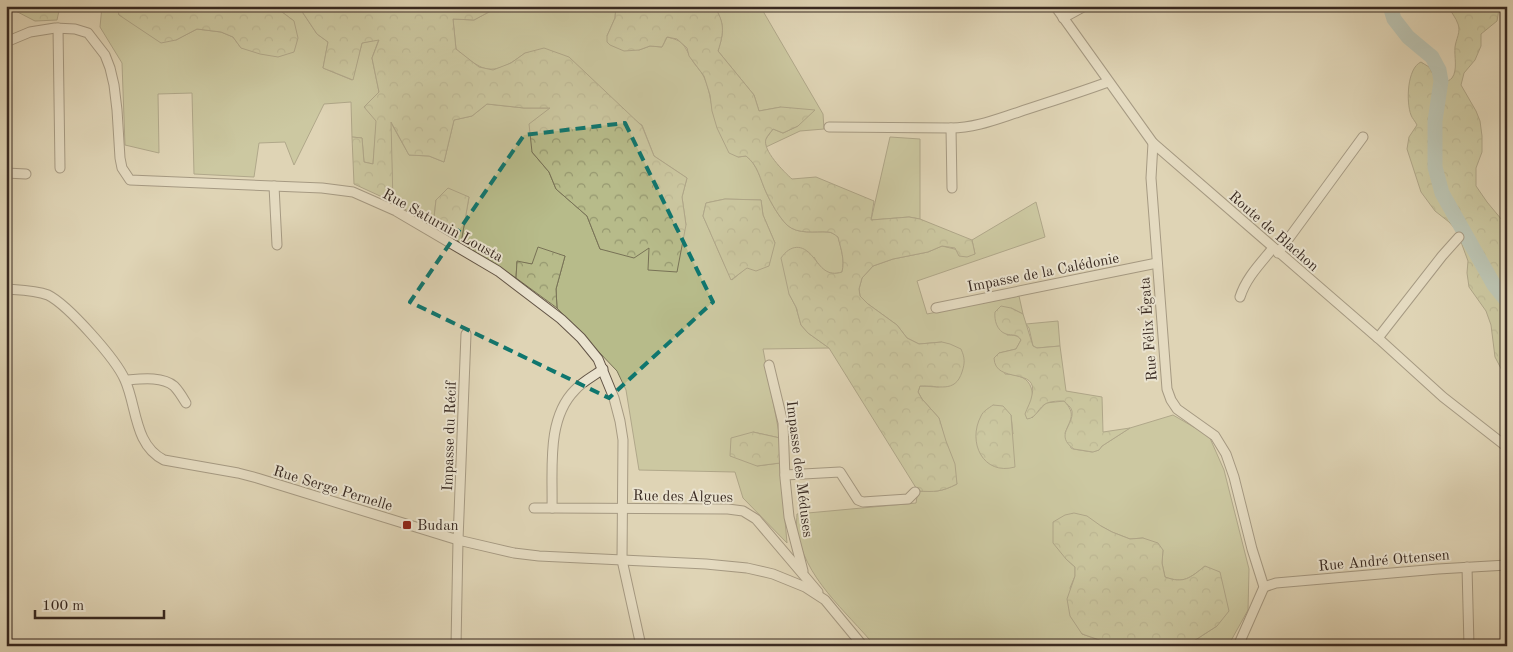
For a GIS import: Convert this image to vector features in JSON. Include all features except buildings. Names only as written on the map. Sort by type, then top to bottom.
[{"type":"street","name":"Route de Blachon","points":[[1055,6],[1152,143],[1378,338],[1443,398],[1507,447]]},
{"type":"street","points":[[1063,18],[1085,6]]},
{"type":"street","points":[[58,28],[60,168]]},
{"type":"street","name":"Rue Saturnin Lousta","points":[[6,42],[30,32],[58,28],[75,29],[88,33],[105,55],[114,85],[122,168],[130,180],[322,188],[353,192],[396,211],[498,271],[561,319],[592,350],[604,369],[622,429],[622,560],[641,646]]},
{"type":"street","points":[[829,127],[967,127],[989,122],[1108,82]]},
{"type":"street","points":[[951,128],[952,188]]},
{"type":"street","points":[[1240,297],[1252,273],[1276,250],[1363,137]]},
{"type":"street","name":"Rue Félix Égata","points":[[1152,143],[1150,171],[1166,389],[1170,400],[1177,409],[1215,436],[1226,454],[1264,587]]},
{"type":"street","points":[[6,173],[26,174]]},
{"type":"street","points":[[274,186],[276,245]]},
{"type":"street","points":[[1378,338],[1442,256],[1459,238]]},
{"type":"street","name":"Impasse de la Calédonie","points":[[936,308],[1157,263]]},
{"type":"street","name":"Rue Serge Pernelle","points":[[6,289],[40,293],[54,299],[92,335],[126,380],[144,440],[155,454],[164,460],[248,476],[458,540],[526,555],[706,564],[757,570],[773,574],[805,587],[825,600],[864,646]]},
{"type":"street","name":"Impasse du Récif","points":[[456,646],[466,334]]},
{"type":"street","name":"Impasse des Méduses","points":[[769,365],[783,422],[789,517],[804,576]]},
{"type":"street","points":[[552,508],[557,418],[567,399],[575,390],[604,369]]},
{"type":"street","points":[[126,380],[164,381],[174,386],[186,403]]},
{"type":"street","points":[[785,475],[840,472],[858,500],[864,502],[908,499],[916,492]]},
{"type":"street","name":"Rue des Algues","points":[[534,508],[728,509],[743,511],[762,525],[825,600]]},
{"type":"street","name":"Rue André Ottensen","points":[[1264,587],[1276,583],[1507,565]]},
{"type":"street","points":[[1466,567],[1469,646]]},
{"type":"street","points":[[1238,646],[1264,587]]},
{"type":"highlighted area","points":[[625,123],[713,302],[609,398],[410,302],[524,135]]},
{"type":"green space","points":[[6,6],[60,6],[57,20],[35,21]]},
{"type":"green space","points":[[102,6],[117,6],[119,15],[176,40],[197,29],[221,32],[233,37],[241,48],[294,21],[274,6],[300,6],[317,34],[328,42],[323,68],[352,80],[362,43],[379,39],[372,58],[379,92],[373,164],[364,162],[362,138],[352,137],[351,102],[324,104],[294,165],[285,142],[259,143],[254,177],[194,174],[192,93],[158,94],[159,153],[125,145],[122,63],[100,27]]},
{"type":"green space","points":[[117,6],[274,6],[294,21],[298,38],[294,52],[278,57],[241,48],[233,37],[221,32],[197,29],[176,40],[161,43],[119,15]]},
{"type":"green space","points":[[300,6],[500,6],[474,20],[453,19],[456,49],[479,67],[493,70],[511,63],[525,53],[544,48],[569,57],[642,126],[654,156],[687,178],[682,197],[686,225],[677,272],[648,270],[649,248],[634,258],[600,249],[587,216],[556,189],[549,172],[532,152],[529,124],[550,108],[524,108],[487,104],[472,116],[454,120],[444,162],[429,156],[409,155],[391,122],[393,202],[354,184],[352,137],[362,138],[364,162],[373,164],[376,121],[364,107],[379,92],[372,58],[379,40],[362,43],[353,80],[323,68],[328,42],[317,34]]},
{"type":"green space","points":[[500,6],[616,6],[615,18],[607,36],[639,50],[650,46],[662,47],[667,37],[677,40],[684,46],[704,77],[715,119],[721,133],[738,157],[746,156],[753,164],[770,201],[784,222],[796,230],[829,232],[838,237],[843,259],[842,272],[833,273],[825,270],[814,257],[789,294],[796,307],[801,325],[808,333],[829,348],[763,349],[780,438],[753,432],[757,466],[780,463],[787,543],[743,498],[735,472],[639,470],[626,390],[617,371],[557,308],[556,289],[565,256],[532,264],[517,262],[516,278],[461,243],[469,197],[436,200],[433,226],[393,202],[390,121],[409,155],[429,156],[444,162],[454,120],[472,116],[487,104],[524,108],[551,108],[532,152],[549,172],[556,189],[587,216],[600,249],[649,248],[686,225],[682,197],[687,178],[654,156],[642,125],[525,53],[503,67],[491,69],[476,64],[456,49],[453,19],[474,20]],"holes":[[[725,199],[761,200],[763,215],[775,243],[732,280],[703,216],[706,203]]]},
{"type":"green space","points":[[616,6],[643,6],[644,9],[657,6],[714,6],[722,23],[718,51],[754,95],[759,111],[781,107],[815,110],[798,126],[783,133],[773,129],[766,139],[770,155],[792,179],[816,177],[874,201],[871,220],[909,217],[920,219],[972,240],[975,254],[967,257],[959,256],[955,248],[942,246],[928,252],[893,259],[873,266],[862,278],[859,289],[860,296],[897,325],[907,338],[919,344],[942,342],[961,349],[964,366],[959,379],[955,383],[945,387],[920,386],[918,392],[939,418],[955,464],[957,484],[938,491],[918,491],[829,348],[808,333],[801,325],[796,307],[789,294],[781,258],[792,248],[805,249],[828,272],[842,272],[843,259],[838,237],[829,232],[796,230],[784,222],[770,201],[758,172],[750,160],[746,156],[738,157],[729,153],[717,128],[704,76],[689,56],[687,48],[677,39],[667,37],[662,47],[650,46],[639,50],[624,51],[607,42],[607,36],[615,18]]},
{"type":"green space","points":[[714,6],[728,6],[730,9],[737,6],[760,6],[823,114],[824,129],[800,131],[766,147],[765,140],[773,129],[783,133],[798,126],[781,107],[759,111],[754,95],[718,51],[722,23]]},
{"type":"green space","points":[[1448,6],[1497,6],[1499,9],[1497,21],[1481,34],[1481,46],[1475,60],[1464,73],[1461,85],[1480,121],[1482,152],[1476,168],[1476,186],[1507,226],[1507,380],[1495,357],[1491,325],[1486,311],[1469,287],[1468,261],[1457,231],[1435,211],[1421,192],[1407,149],[1409,137],[1417,125],[1411,115],[1408,102],[1410,78],[1416,65],[1421,62],[1429,67],[1438,83],[1449,80],[1454,75],[1455,47],[1459,27]]},
{"type":"green space","points":[[890,137],[920,139],[920,219],[909,217],[871,220]]},
{"type":"green space","points":[[448,188],[469,197],[461,243],[433,226],[436,200]]},
{"type":"green space","points":[[725,199],[761,200],[763,215],[775,243],[769,266],[756,271],[747,268],[731,280],[703,216],[706,203]]},
{"type":"green space","points":[[1036,202],[1045,237],[917,281],[927,314],[1019,296],[1023,314],[1011,308],[1007,335],[1017,336],[1021,340],[1016,349],[999,353],[1005,374],[1023,378],[1031,387],[1033,401],[1032,418],[1046,403],[1064,401],[1071,413],[1065,433],[1071,448],[1092,452],[1099,450],[1102,446],[1130,428],[1173,415],[1209,436],[1224,470],[1249,569],[1248,610],[1228,646],[1186,646],[1217,626],[1205,566],[1186,579],[1177,580],[1165,577],[1162,563],[1163,550],[1143,538],[1130,539],[1101,526],[1066,559],[1075,567],[1075,576],[1070,588],[1082,634],[1117,646],[875,646],[817,578],[801,546],[797,527],[797,514],[916,503],[918,491],[938,491],[957,484],[939,418],[918,392],[920,386],[938,387],[954,384],[942,342],[919,344],[907,338],[897,325],[860,296],[859,289],[862,278],[873,266],[893,259],[928,252],[942,246],[975,254],[972,240]],"holes":[[[993,405],[1011,415],[1013,434]]]},
{"type":"green space","points":[[538,247],[565,256],[556,289],[557,308],[516,278],[517,261],[532,264]]},
{"type":"green space","points":[[1001,306],[1011,308],[1023,314],[1033,346],[1037,348],[1060,346],[1066,391],[1102,397],[1103,432],[1130,428],[1102,446],[1099,450],[1093,452],[1074,449],[1068,444],[1065,435],[1072,411],[1064,401],[1047,403],[1033,417],[1027,419],[1025,414],[1031,398],[1032,386],[1029,381],[1023,378],[1001,371],[996,366],[994,358],[999,353],[1016,349],[1021,340],[1016,336],[1003,333],[998,328],[995,312]]},
{"type":"green space","points":[[1058,321],[1060,346],[1037,348],[1033,346],[1029,328],[1026,324]]},
{"type":"green space","points":[[993,405],[1003,406],[1011,415],[1015,467],[1004,468],[986,462],[977,446],[977,426],[981,416]]},
{"type":"green space","points":[[753,432],[780,438],[780,463],[757,466],[730,456],[731,438]]},
{"type":"green space","points":[[1074,513],[1087,516],[1112,532],[1130,539],[1143,538],[1158,543],[1163,550],[1162,563],[1165,577],[1177,580],[1186,579],[1205,566],[1220,572],[1229,611],[1217,626],[1186,646],[1117,646],[1082,634],[1070,616],[1067,599],[1075,576],[1075,567],[1053,543],[1053,522],[1065,515]]},
{"type":"waterway","points":[[1390,6],[1394,19],[1408,37],[1432,57],[1439,70],[1441,81],[1435,121],[1435,167],[1442,193],[1494,285],[1507,301]]},
{"type":"place","name":"Budan","points":[[407,525]]}]
